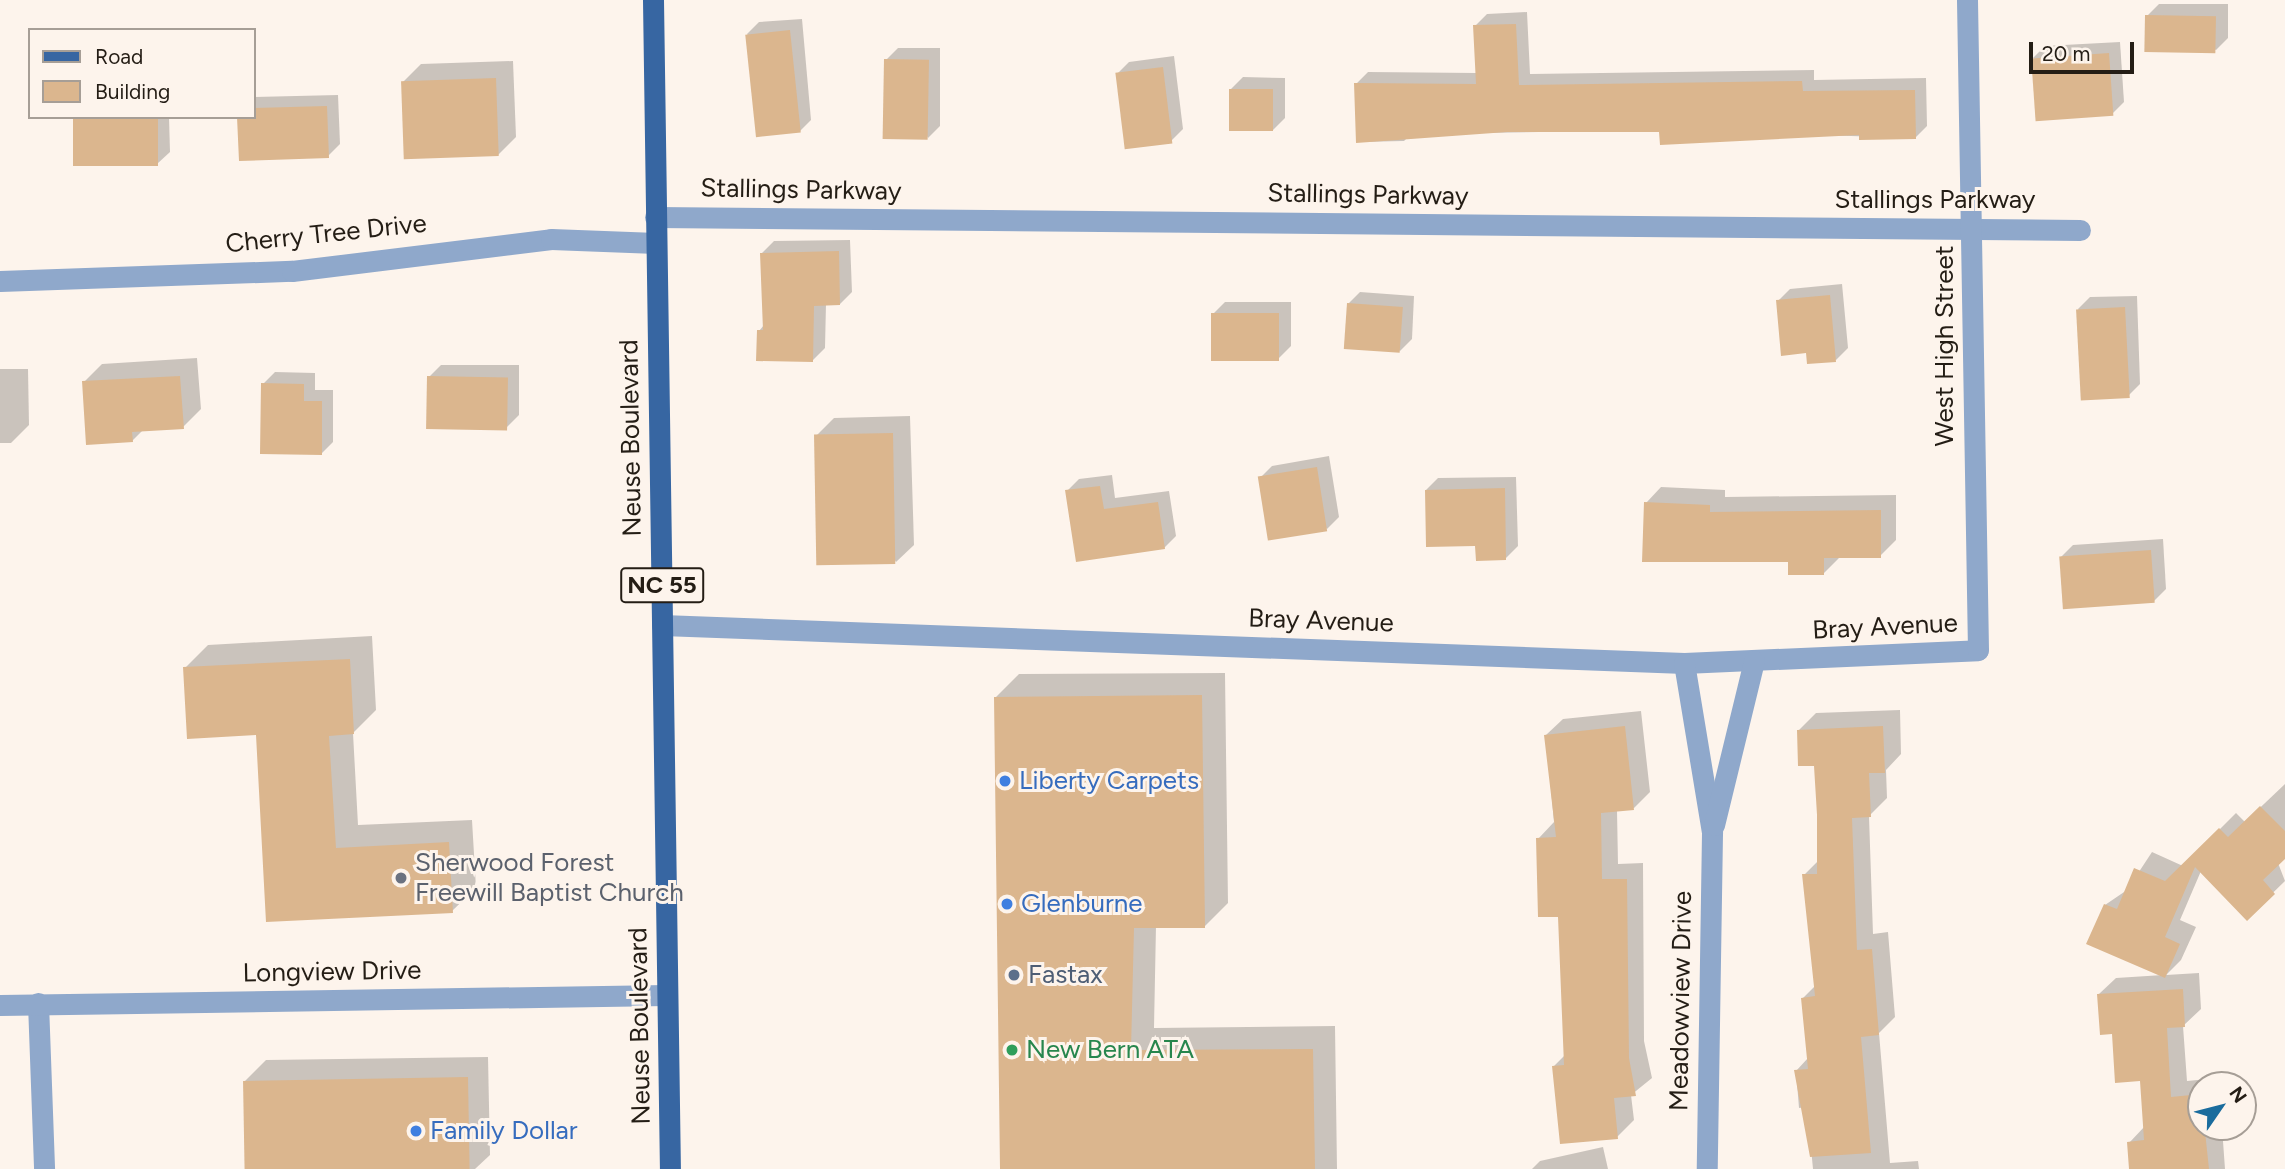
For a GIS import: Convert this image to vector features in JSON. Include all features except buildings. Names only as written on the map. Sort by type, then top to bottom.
[{"type":"main road","name":"Neuse Boulevard","points":[[653,0],[670,1169]]},
{"type":"street","name":"West High Street","points":[[1967,0],[1973,229],[1978,650]]},
{"type":"street","name":"Stallings Parkway","points":[[656,217],[2080,229]]},
{"type":"street","name":"Cherry Tree Drive","points":[[0,281],[292,271],[551,239],[656,243]]},
{"type":"street","name":"Bray Avenue","points":[[662,625],[1684,663],[1978,650]]},
{"type":"street","name":"Meadowview Drive","points":[[1712,834],[1754,661]]},
{"type":"street","name":"Meadowview Drive","points":[[1684,663],[1712,834],[1707,1169]]},
{"type":"street","name":"Longview Drive","points":[[0,1005],[666,995]]},
{"type":"street","points":[[38,1003],[44,1169]]},
{"type":"place","name":"Liberty Carpets","points":[[1005,781]]},
{"type":"place","name":"Sherwood Forest Freewill Baptist Church","points":[[401,878]]},
{"type":"place","name":"Glenburne","points":[[1007,904]]},
{"type":"place","name":"Fastax","points":[[1014,975]]},
{"type":"place","name":"New Bern ATA","points":[[1012,1050]]},
{"type":"place","name":"Family Dollar","points":[[416,1131]]}]
